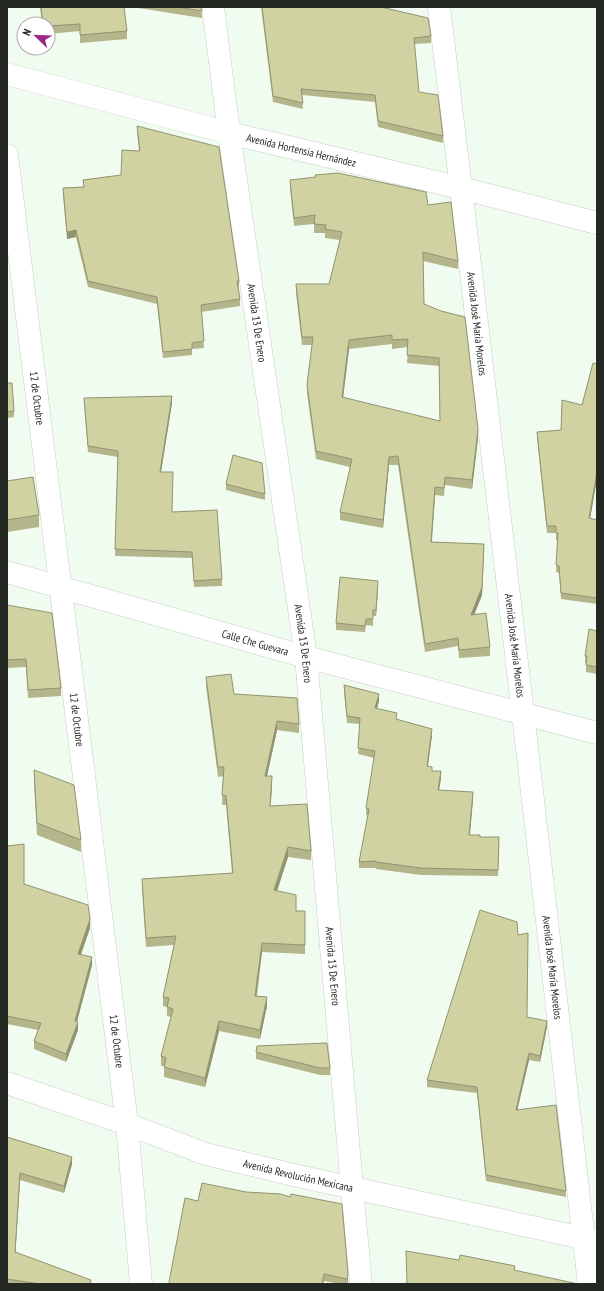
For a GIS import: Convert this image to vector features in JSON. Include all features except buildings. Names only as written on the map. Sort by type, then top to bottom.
[{"type":"street","name":"Avenida 13 De Enero","points":[[213,7],[229,133],[306,657],[361,1284]]},
{"type":"street","name":"Avenida José María Morelos","points":[[438,7],[461,188],[523,714],[590,1240],[589,1284]]},
{"type":"street","name":"Avenida Hortensia Hernández","points":[[7,74],[229,133],[461,188],[597,223]]},
{"type":"street","name":"12 de Octubre","points":[[7,156],[127,1124],[141,1284]]},
{"type":"street","name":"Calle Che Guevara","points":[[7,572],[306,657],[597,733]]},
{"type":"street","name":"Avenida Revolución Mexicana","points":[[7,1083],[127,1124],[206,1154],[352,1188],[590,1240]]}]
